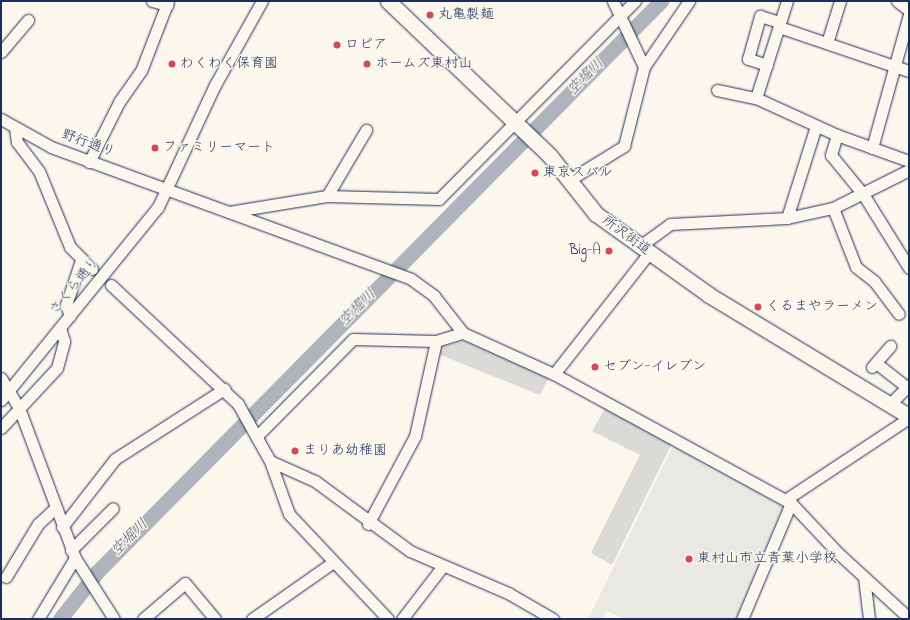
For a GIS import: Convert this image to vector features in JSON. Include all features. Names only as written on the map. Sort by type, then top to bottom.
[{"type":"main road","name":"所沢街道","points":[[388,1],[539,145],[596,214],[747,320],[909,417]]},
{"type":"street","points":[[89,162],[119,102],[141,71],[167,3],[152,1]]},
{"type":"street","name":"さくら通り","points":[[1,400],[70,316],[169,188],[215,85],[262,1]]},
{"type":"street","points":[[613,1],[644,66]]},
{"type":"street","points":[[229,212],[327,196],[439,198],[516,123],[635,1]]},
{"type":"street","points":[[569,180],[624,146],[644,66],[689,1]]},
{"type":"street","points":[[756,98],[787,1]]},
{"type":"street","points":[[827,43],[840,1]]},
{"type":"street","points":[[897,1],[909,10]]},
{"type":"street","points":[[872,148],[909,15]]},
{"type":"street","points":[[767,65],[748,59],[760,16],[827,43],[909,71]]},
{"type":"street","points":[[1,52],[28,20]]},
{"type":"street","points":[[718,90],[756,98],[837,135],[908,163]]},
{"type":"street","name":"野行通り","points":[[1,119],[16,128],[89,162],[169,188],[229,212],[406,276],[434,296],[463,333]]},
{"type":"street","points":[[786,218],[816,126]]},
{"type":"street","points":[[16,128],[18,142],[39,172],[70,247],[81,260],[92,269]]},
{"type":"street","points":[[327,196],[366,130]]},
{"type":"street","points":[[837,135],[831,155],[863,194],[908,265]]},
{"type":"street","points":[[554,374],[645,249],[670,224],[786,218],[833,208],[863,194],[908,163]]},
{"type":"street","points":[[833,208],[856,267],[874,281],[899,314]]},
{"type":"street","points":[[70,316],[66,305],[81,260]]},
{"type":"street","points":[[111,285],[224,389],[238,404],[257,435],[270,461],[289,514],[332,563],[388,619]]},
{"type":"street","points":[[1,428],[57,368],[64,341],[60,328]]},
{"type":"street","points":[[257,435],[353,339],[436,341],[463,333],[554,374],[788,501],[864,577],[909,618]]},
{"type":"street","points":[[368,524],[415,436],[436,341]]},
{"type":"street","points":[[889,405],[908,386],[874,365],[890,346]]},
{"type":"street","points":[[1,378],[19,408],[73,554],[100,602],[114,619]]},
{"type":"street","points":[[62,527],[115,459],[224,389]]},
{"type":"street","points":[[742,619],[788,501],[909,417]]},
{"type":"street","points":[[270,461],[315,481],[368,524],[410,551],[553,619]]},
{"type":"street","points":[[6,577],[38,524],[55,508]]},
{"type":"street","points":[[38,619],[73,554],[114,508]]},
{"type":"street","points":[[252,619],[332,563]]},
{"type":"street","points":[[402,619],[443,566]]},
{"type":"street","points":[[864,577],[869,619]]},
{"type":"street","points":[[143,619],[185,583],[215,619]]},
{"type":"shaded area","points":[[464,341],[550,376],[540,395],[438,354],[439,347]]},
{"type":"shaded area","points":[[607,405],[673,441],[612,565],[591,553],[640,455],[592,431]]},
{"type":"shaded area","name":"東村山市立青葉小学校","points":[[675,442],[725,469],[783,507],[736,619],[624,619],[607,611],[603,619],[588,619]]},
{"type":"waterway","name":"空堀川","points":[[60,619],[97,572],[661,1]]},
{"type":"place","name":"丸亀製麺","points":[[430,15]]},
{"type":"place","name":"ロピア","points":[[337,45]]},
{"type":"place","name":"わくわく保育園","points":[[172,64]]},
{"type":"place","name":"ホームズ東村山","points":[[367,64]]},
{"type":"place","name":"ファミリーマート","points":[[155,148]]},
{"type":"place","name":"東京スバル","points":[[535,173]]},
{"type":"place","name":"Big-A","points":[[609,251]]},
{"type":"place","name":"くるまやラーメン","points":[[758,307]]},
{"type":"place","name":"セブン-イレブン","points":[[595,367]]},
{"type":"place","name":"まりあ幼稚園","points":[[295,451]]},
{"type":"place","name":"東村山市立青葉小学校","points":[[689,559]]}]
